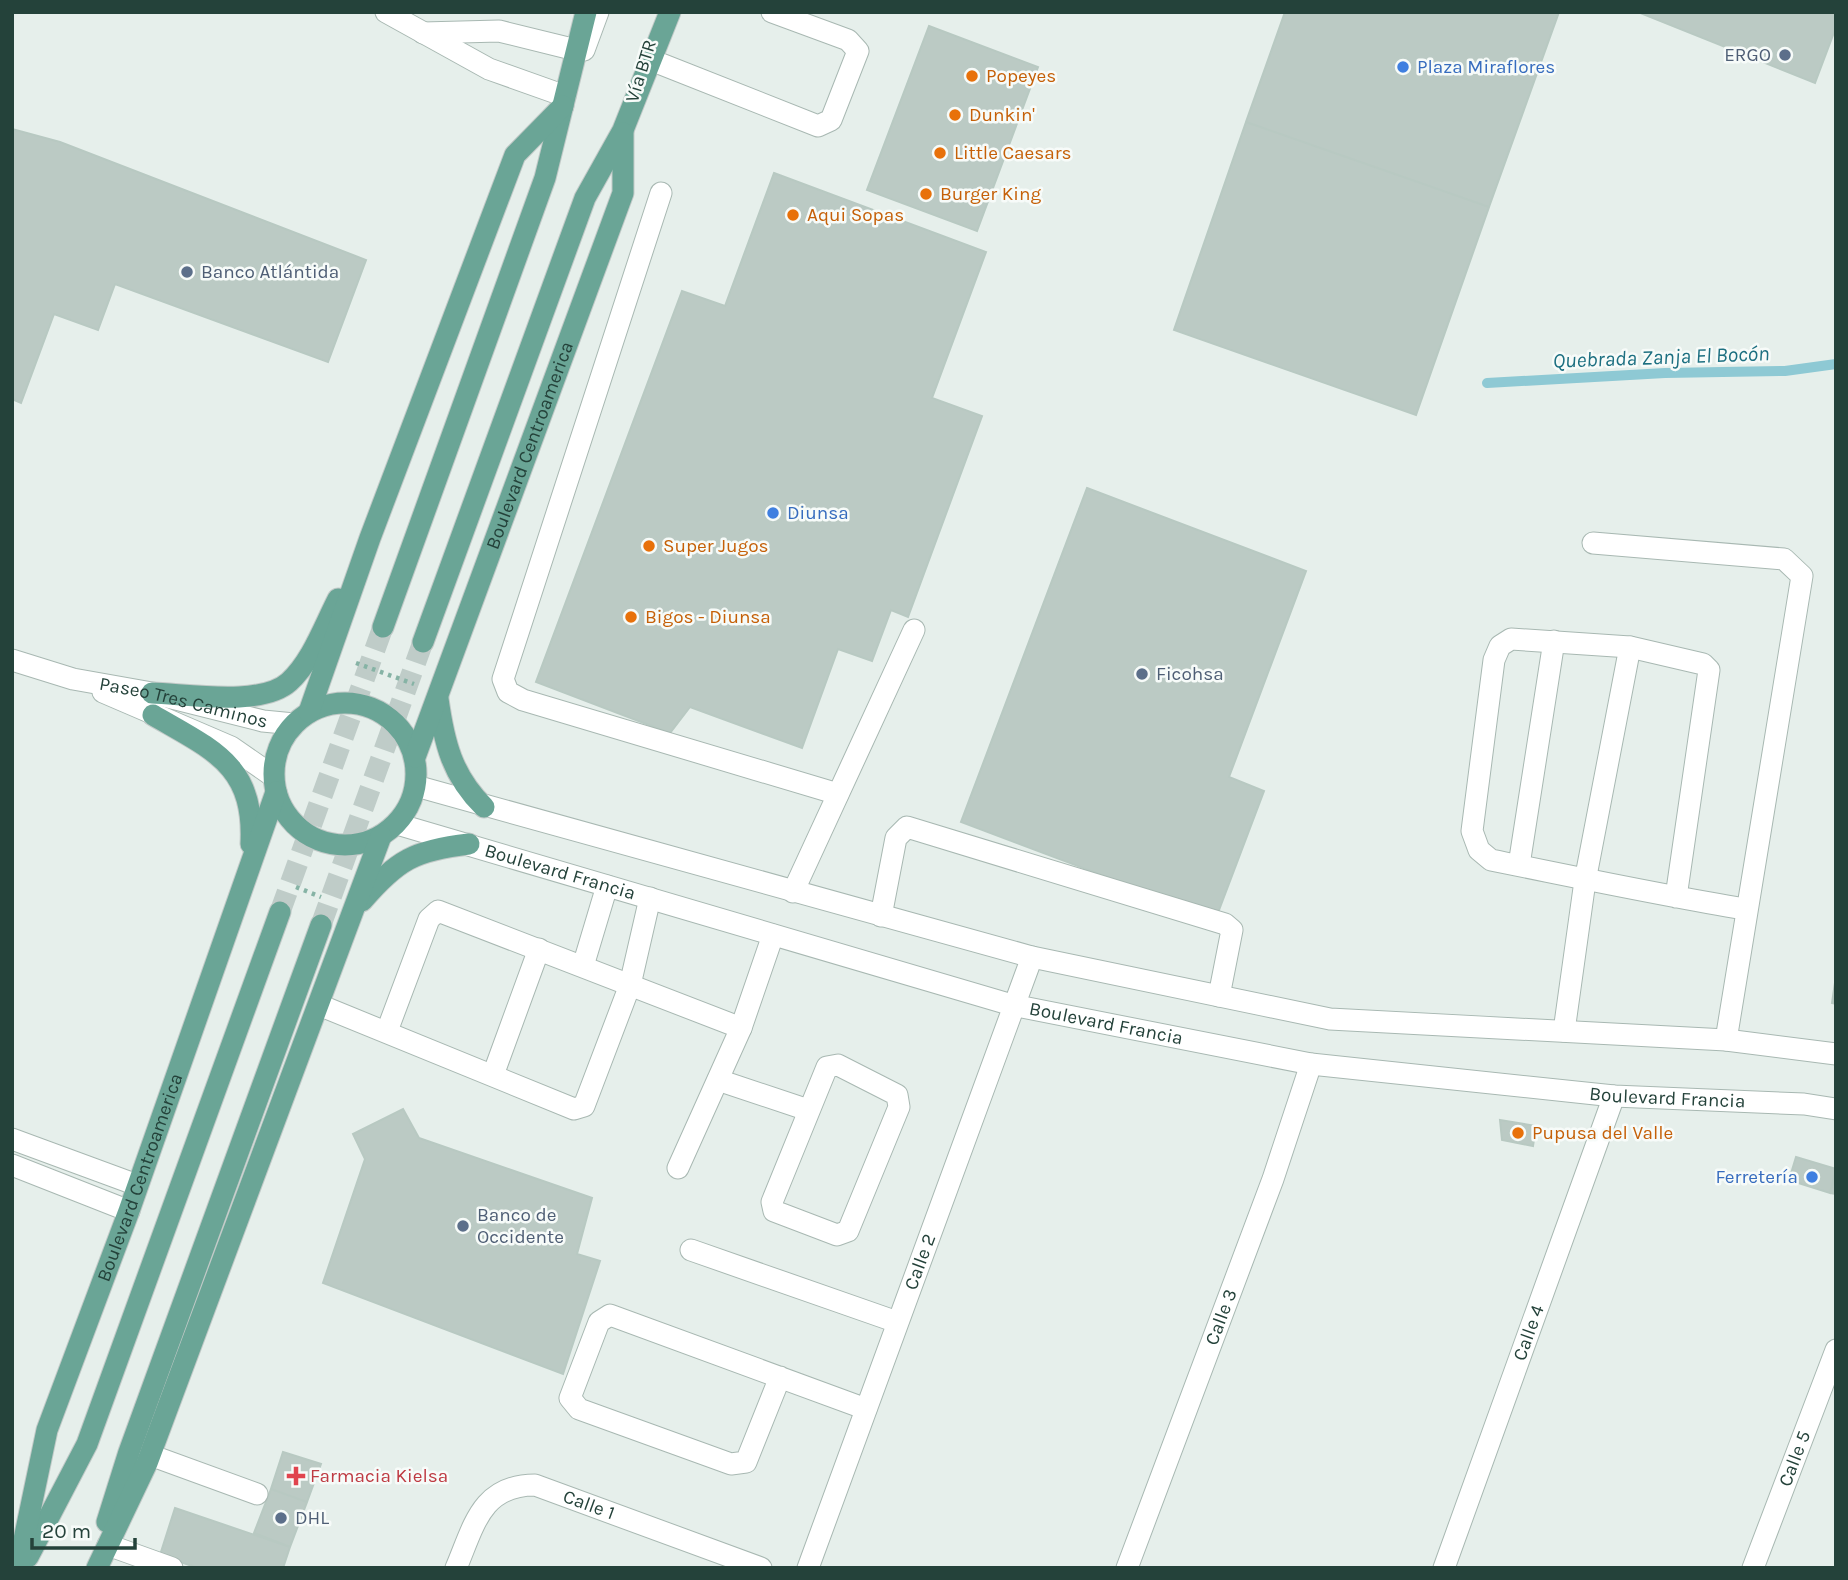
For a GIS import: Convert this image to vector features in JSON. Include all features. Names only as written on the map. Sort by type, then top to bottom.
[{"type":"main road","points":[[383,627],[545,178],[586,12]]},
{"type":"main road","name":"Boulevard Centroamerica","points":[[424,642],[585,198],[623,131],[670,12]]},
{"type":"main road","points":[[389,830],[360,844],[339,845],[317,840],[299,828],[284,812],[275,784],[278,747],[302,718],[331,654],[370,538],[515,155],[564,101]]},
{"type":"main road","name":"Boulevard Centroamerica","points":[[415,757],[623,193],[623,131]]},
{"type":"main road","points":[[152,693],[251,696],[281,688],[300,668],[313,647],[370,538]]},
{"type":"main road","points":[[438,692],[450,758],[461,782],[484,807]]},
{"type":"main road","points":[[95,1568],[150,1455],[354,911],[389,830],[412,801],[416,786],[415,757],[407,737],[392,719],[373,708],[341,703],[302,718]]},
{"type":"main road","points":[[153,715],[209,749],[241,781],[250,804],[250,867]]},
{"type":"main road","name":"Boulevard Centroamerica","points":[[20,1568],[47,1430],[129,1211],[250,867],[275,784]]},
{"type":"main road","points":[[354,911],[388,872],[407,858],[426,851],[469,844]]},
{"type":"main road","name":"Boulevard Centroamerica","points":[[20,1568],[88,1444],[280,912]]},
{"type":"main road","points":[[95,1568],[129,1452],[320,925]]},
{"type":"street","points":[[386,12],[489,69],[564,101],[598,12]]},
{"type":"street","name":"Vía BTR","points":[[623,131],[659,12]]},
{"type":"street","points":[[651,60],[818,126],[831,120],[858,51],[848,40],[772,12]]},
{"type":"street","points":[[421,33],[499,31],[576,50]]},
{"type":"street","points":[[661,193],[503,679],[508,692],[523,700],[838,794]]},
{"type":"street","points":[[1593,543],[1784,559],[1802,576],[1745,909],[1726,1040]]},
{"type":"street","points":[[793,892],[914,630]]},
{"type":"street","points":[[1676,897],[1709,670],[1703,664],[1630,646],[1511,639],[1500,646],[1494,660],[1472,831],[1479,850],[1491,860],[1585,881],[1676,897],[1745,909]]},
{"type":"street","points":[[1519,865],[1555,640]]},
{"type":"street","points":[[1564,1031],[1585,881],[1630,646]]},
{"type":"street","name":"Paseo Tres Caminos","points":[[12,660],[73,679],[231,747],[275,784]]},
{"type":"street","name":"Paseo Tres Caminos","points":[[73,679],[152,693],[213,710],[302,718]]},
{"type":"street","points":[[416,786],[1032,957],[1331,1019],[1726,1040],[1836,1054]]},
{"type":"street","points":[[881,916],[896,838],[907,827],[1225,924],[1232,930],[1231,944],[1219,996]]},
{"type":"street","name":"Boulevard Francia","points":[[389,830],[469,844],[1012,1005],[1311,1065],[1614,1097],[1804,1104],[1836,1110]]},
{"type":"street","points":[[583,966],[607,886]]},
{"type":"street","points":[[319,1005],[574,1109],[584,1106],[630,985],[650,898]]},
{"type":"street","points":[[387,1031],[429,919],[439,911],[741,1028]]},
{"type":"street","points":[[678,1168],[741,1028],[774,935]]},
{"type":"street","points":[[493,1075],[539,949]]},
{"type":"street","name":"Calle 2","points":[[808,1568],[1012,1005],[1032,957]]},
{"type":"street","points":[[838,1065],[897,1095],[898,1107],[848,1231],[837,1235],[774,1211],[772,1202],[808,1110],[827,1067],[838,1065]]},
{"type":"street","name":"Calle 3","points":[[1127,1568],[1268,1192],[1311,1065]]},
{"type":"street","points":[[718,1080],[808,1110]]},
{"type":"street","name":"Calle 4","points":[[1444,1568],[1614,1097]]},
{"type":"street","points":[[12,1139],[137,1185]]},
{"type":"street","points":[[12,1165],[129,1211]]},
{"type":"street","points":[[691,1250],[897,1322]]},
{"type":"street","points":[[780,1377],[746,1462],[731,1464],[579,1409],[570,1398],[599,1322],[610,1315],[780,1377],[866,1409]]},
{"type":"street","name":"Calle 5","points":[[1753,1568],[1836,1350]]},
{"type":"street","points":[[150,1455],[257,1494]]},
{"type":"street","name":"Calle 1","points":[[456,1568],[485,1505],[497,1492],[518,1485],[535,1485],[761,1568]]},
{"type":"street","points":[[108,1545],[172,1568]]},
{"type":"path","points":[[331,654],[438,692]]},
{"type":"path","points":[[250,867],[354,911]]},
{"type":"building","name":"Plaza Miraflores","points":[[1285,12],[1559,12],[1489,207],[1246,122]]},
{"type":"building","name":"ERGO","points":[[1638,12],[1836,12],[1836,27],[1815,83]]},
{"type":"building","points":[[929,26],[1038,67],[977,231],[867,190]]},
{"type":"building","points":[[1246,122],[1489,207],[1416,415],[1174,330]]},
{"type":"building","name":"Banco Atlántida","points":[[12,129],[60,142],[366,260],[328,362],[115,284],[98,330],[54,314],[21,403],[12,399]]},
{"type":"building","name":"Diunsa","points":[[774,173],[986,252],[932,398],[982,416],[908,617],[891,610],[872,661],[838,649],[802,748],[690,707],[670,733],[536,682],[682,291],[725,306]]},
{"type":"building","name":"Ficohsa","points":[[1087,488],[1306,571],[1229,777],[1264,791],[1216,918],[961,822]]},
{"type":"building","points":[[1836,976],[1836,1004],[1832,1003]]},
{"type":"building","name":"Banco de Occidente","points":[[403,1109],[419,1138],[592,1198],[577,1254],[600,1261],[563,1374],[323,1283],[365,1159],[353,1134]]},
{"type":"building","name":"Pupusa del Valle","points":[[1500,1120],[1536,1126],[1533,1146],[1502,1140]]},
{"type":"building","name":"Ferretería","points":[[1796,1157],[1836,1169],[1830,1193],[1789,1180]]},
{"type":"building","points":[[1836,1173],[1836,1194],[1830,1193]]},
{"type":"building","name":"Farmacia Kielsa","points":[[283,1452],[321,1464],[307,1502],[271,1489]]},
{"type":"building","name":"DHL","points":[[271,1489],[307,1502],[290,1547],[254,1533]]},
{"type":"building","points":[[175,1508],[290,1547],[283,1568],[198,1568],[160,1555]]},
{"type":"waterway","name":"Quebrada Zanja El Bocón","points":[[1487,383],[1665,373],[1785,371],[1836,364]]},
{"type":"tunnel","points":[[280,912],[383,627]]},
{"type":"tunnel","points":[[321,925],[423,642]]},
{"type":"place","name":"ERGO","points":[[1785,55]]},
{"type":"place","name":"Plaza Miraflores","points":[[1403,67]]},
{"type":"place","name":"Popeyes","points":[[972,76]]},
{"type":"place","name":"Dunkin'","points":[[955,115]]},
{"type":"place","name":"Little Caesars","points":[[940,153]]},
{"type":"place","name":"Burger King","points":[[926,194]]},
{"type":"place","name":"Aqui Sopas","points":[[793,215]]},
{"type":"place","name":"Banco Atlántida","points":[[187,272]]},
{"type":"place","name":"Diunsa","points":[[773,513]]},
{"type":"place","name":"Super Jugos","points":[[649,546]]},
{"type":"place","name":"Bigos - Diunsa","points":[[631,617]]},
{"type":"place","name":"Ficohsa","points":[[1142,674]]},
{"type":"place","name":"Pupusa del Valle","points":[[1518,1133]]},
{"type":"place","name":"Ferretería","points":[[1812,1177]]},
{"type":"place","name":"Banco de Occidente","points":[[463,1226]]},
{"type":"place","name":"Farmacia Kielsa","points":[[296,1476]]},
{"type":"place","name":"DHL","points":[[281,1518]]}]
